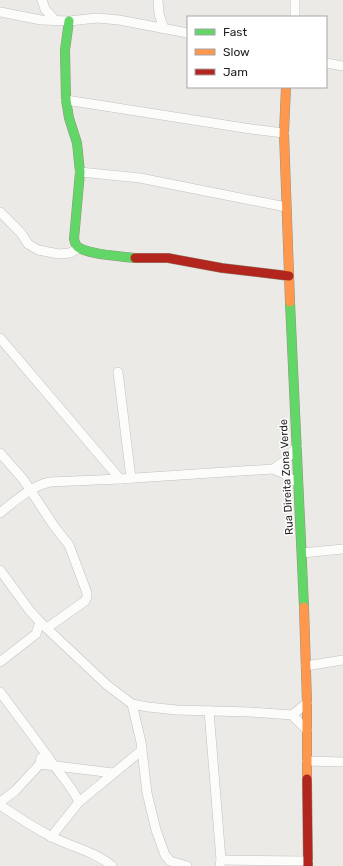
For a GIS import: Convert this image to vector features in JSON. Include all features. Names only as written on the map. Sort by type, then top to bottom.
[{"type":"street","points":[[42,0],[45,9],[55,20]]},
{"type":"street","points":[[158,0],[159,14],[164,30]]},
{"type":"street","points":[[295,0],[295,16]]},
{"type":"street","points":[[0,12],[41,20],[69,21],[97,18],[119,20],[164,30],[187,33]]},
{"type":"street","points":[[69,21],[65,50],[66,100],[68,118],[77,143],[80,172],[74,239],[76,245],[88,252],[142,259],[168,258],[222,268],[289,276]]},
{"type":"street","points":[[327,63],[343,66]]},
{"type":"street","name":"Rua Direita Zona Verde","points":[[286,88],[284,133],[286,207],[306,666],[308,863]]},
{"type":"street","points":[[66,100],[284,133]]},
{"type":"street","points":[[80,172],[140,178],[286,207]]},
{"type":"street","points":[[0,212],[21,233],[28,244],[38,250],[59,254],[70,253],[79,248]]},
{"type":"street","points":[[0,338],[120,479]]},
{"type":"street","points":[[118,372],[131,478]]},
{"type":"street","points":[[273,469],[286,460],[297,446]]},
{"type":"street","points":[[0,453],[23,479],[69,545],[87,597],[85,601],[43,625],[36,634],[0,662]]},
{"type":"street","points":[[23,479],[42,483],[273,469],[298,483]]},
{"type":"street","points":[[0,513],[30,490],[42,483]]},
{"type":"street","points":[[302,553],[343,549]]},
{"type":"street","points":[[0,570],[30,611],[43,625],[107,685],[132,704],[148,707],[292,715],[307,730]]},
{"type":"street","points":[[36,634],[56,636]]},
{"type":"street","points":[[306,666],[343,660]]},
{"type":"street","points":[[0,692],[43,749],[53,766],[69,784],[79,802]]},
{"type":"street","points":[[292,715],[307,703]]},
{"type":"street","points":[[132,704],[142,750],[147,793],[156,830],[165,855],[170,861],[187,866]]},
{"type":"street","points":[[209,710],[221,863],[308,863]]},
{"type":"street","points":[[0,802],[15,791],[40,764],[43,749]]},
{"type":"street","points":[[51,837],[79,802],[142,750]]},
{"type":"street","points":[[130,761],[144,772]]},
{"type":"street","points":[[307,761],[343,762]]},
{"type":"street","points":[[40,764],[113,773]]},
{"type":"street","points":[[0,805],[51,837],[88,851],[112,866]]},
{"type":"traffic: fast","points":[[69,21],[65,50],[66,100],[69,118],[77,143],[80,172],[74,239],[76,245],[83,250],[105,255],[135,258]]},
{"type":"traffic: fast","points":[[290,302],[304,607]]},
{"type":"traffic: slow","points":[[286,88],[284,133],[290,302]]},
{"type":"traffic: slow","points":[[304,607],[307,703],[307,779]]},
{"type":"traffic: jam","points":[[135,258],[168,258],[222,268],[289,276]]},
{"type":"traffic: jam","points":[[307,779],[308,866]]}]
